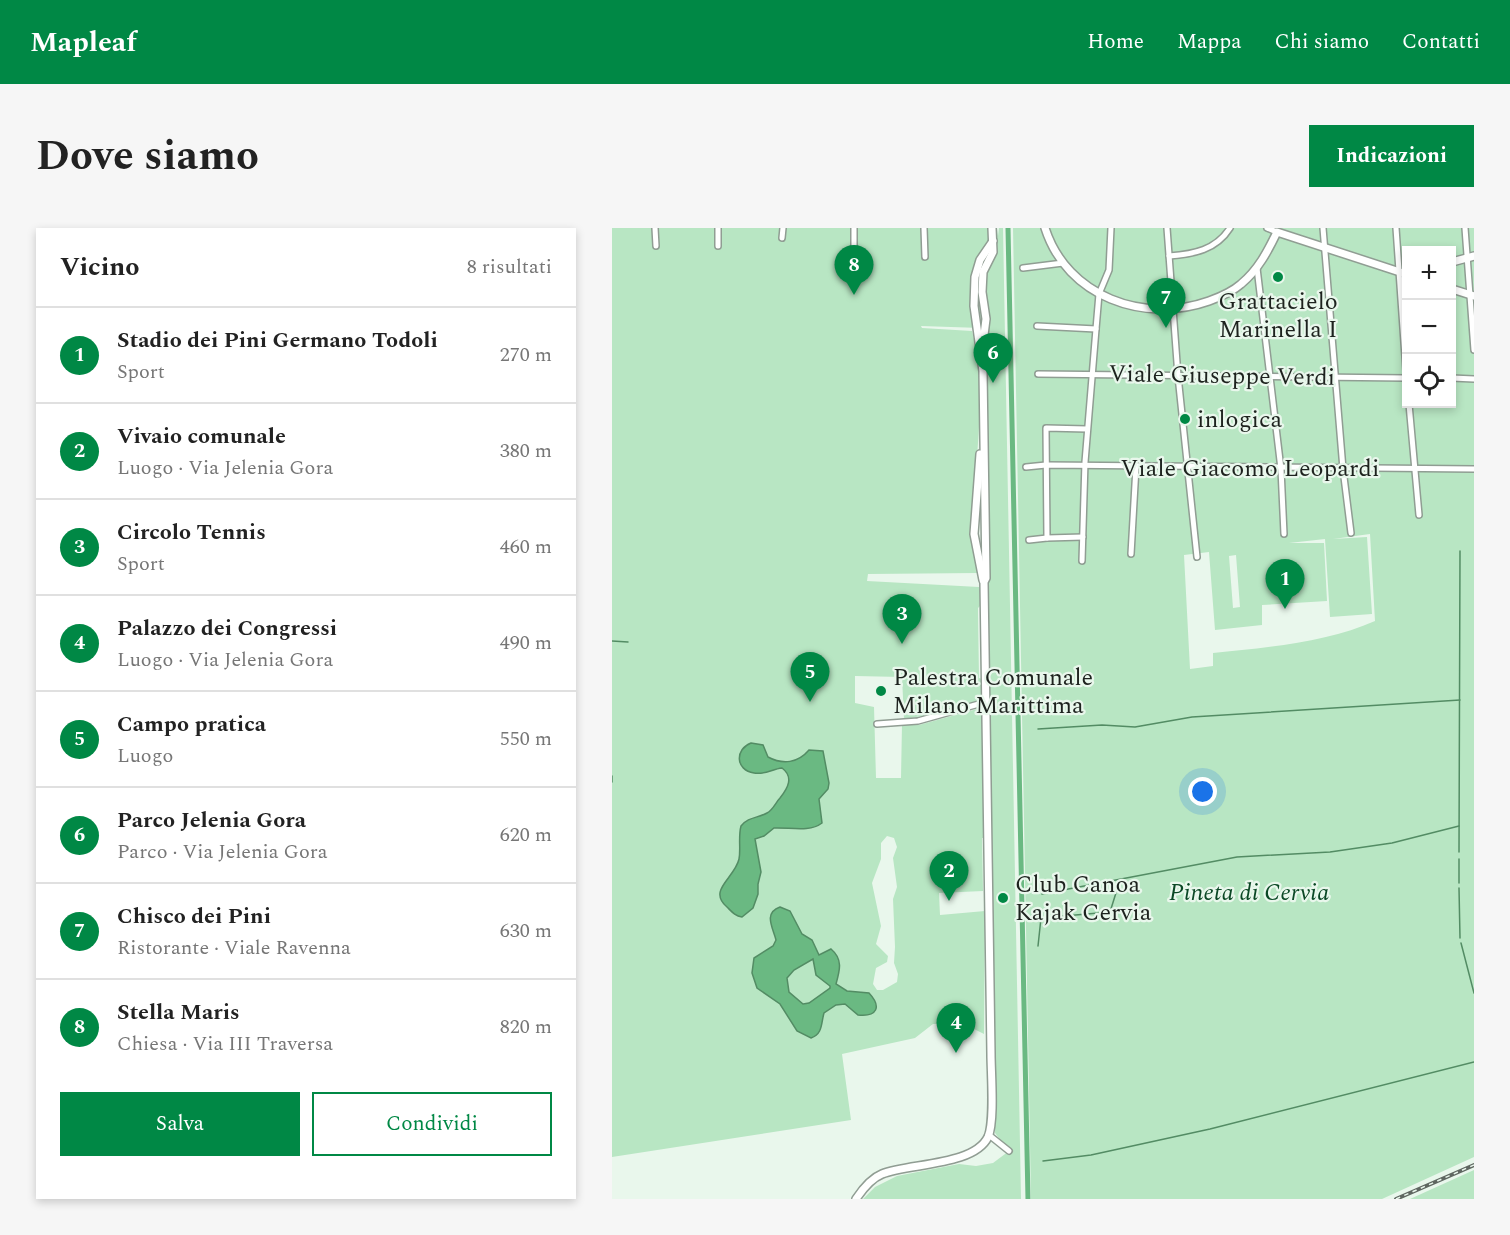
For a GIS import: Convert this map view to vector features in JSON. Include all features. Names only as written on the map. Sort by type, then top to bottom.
[{"type":"street","points":[[656,228],[656,246]]},
{"type":"street","points":[[718,228],[718,246]]},
{"type":"street","points":[[782,238],[783,228]]},
{"type":"street","points":[[854,228],[854,253]]},
{"type":"street","points":[[924,228],[924,256]]},
{"type":"street","points":[[856,1199],[862,1190],[880,1174],[975,1152],[989,1135],[991,1054],[982,354],[986,319],[982,292],[983,272],[993,252],[992,228]]},
{"type":"street","points":[[1045,228],[1053,248],[1076,278],[1099,294],[1125,306],[1155,310],[1173,310],[1202,303],[1240,285],[1257,268],[1277,232]]},
{"type":"street","points":[[1082,561],[1087,429],[1099,294],[1109,270],[1111,228]]},
{"type":"street","points":[[1167,228],[1178,376],[1197,557]]},
{"type":"street","points":[[1169,256],[1211,248],[1225,236],[1230,228]]},
{"type":"street","points":[[1267,228],[1402,272]]},
{"type":"street","points":[[1323,228],[1343,469],[1351,533]]},
{"type":"street","points":[[1396,228],[1402,262]]},
{"type":"street","points":[[1465,228],[1471,257],[1474,350]]},
{"type":"street","points":[[982,354],[974,321],[975,277],[980,260],[993,241]]},
{"type":"street","points":[[1456,261],[1471,257]]},
{"type":"street","points":[[1023,268],[1063,263]]},
{"type":"street","points":[[1257,268],[1281,469],[1284,534]]},
{"type":"street","points":[[1456,290],[1472,295]]},
{"type":"street","points":[[1405,300],[1406,354]]},
{"type":"street","points":[[1037,326],[1096,329]]},
{"type":"street","name":"Viale Giuseppe Verdi","points":[[1038,374],[1402,378]]},
{"type":"street","points":[[1456,378],[1474,379]]},
{"type":"street","points":[[1409,408],[1419,515]]},
{"type":"street","points":[[1039,428],[1087,429]]},
{"type":"street","points":[[1046,428],[1047,538]]},
{"type":"street","name":"Viale Giacomo Leopardi","points":[[1026,467],[1046,465],[1281,469],[1474,469]]},
{"type":"street","points":[[1131,554],[1136,467]]},
{"type":"street","points":[[1029,540],[1083,537]]},
{"type":"street","points":[[877,724],[918,721],[986,702]]},
{"type":"street","points":[[989,1135],[1009,1151]]},
{"type":"green space","points":[[612,228],[997,228],[998,236],[999,228],[1003,228],[1021,1199],[863,1199],[875,1187],[897,1176],[959,1164],[976,1166],[993,1163],[1009,1151],[995,1133],[986,491],[987,328],[982,332],[981,328],[921,326],[922,328],[972,331],[977,355],[980,406],[972,533],[978,573],[868,574],[867,581],[979,587],[981,591],[978,608],[979,678],[982,679],[982,700],[934,714],[904,719],[902,677],[855,676],[855,703],[874,707],[876,778],[901,778],[902,724],[919,725],[977,709],[983,711],[985,838],[982,838],[983,891],[939,893],[940,915],[985,911],[984,1034],[964,1024],[933,1024],[915,1038],[842,1054],[851,1120],[612,1157]],"holes":[[[887,836],[894,838],[897,847],[893,858],[897,887],[893,899],[894,963],[898,974],[897,982],[883,990],[877,990],[873,984],[876,968],[887,962],[888,956],[876,944],[881,926],[872,883],[881,859],[881,843]]]},
{"type":"green space","name":"Pineta di Cervia","points":[[1013,228],[1474,228],[1474,1157],[1382,1199],[1031,1199]],"holes":[[[1370,534],[1375,621],[1317,639],[1213,653],[1213,666],[1190,669],[1184,555],[1209,552],[1215,630],[1262,625],[1262,605],[1327,601],[1324,543],[1289,543],[1325,539],[1330,617],[1372,614],[1367,537],[1333,539]],[[1236,555],[1240,607],[1233,608],[1229,556]]]},
{"type":"green space","points":[[1474,1170],[1474,1199],[1410,1199]]},
{"type":"shaded area","points":[[751,743],[763,745],[768,757],[785,762],[800,758],[809,750],[823,751],[829,783],[828,789],[819,799],[822,823],[805,829],[774,828],[764,836],[755,839],[761,872],[758,894],[753,908],[742,917],[730,911],[720,895],[721,889],[737,866],[741,826],[771,810],[785,790],[789,779],[782,768],[765,773],[754,773],[743,768],[740,764],[740,754]]},
{"type":"shaded area","points":[[780,907],[790,911],[802,934],[812,940],[819,955],[831,949],[835,953],[840,965],[836,984],[847,991],[869,993],[876,1007],[873,1013],[858,1015],[845,1004],[836,1005],[824,1013],[821,1028],[815,1036],[811,1038],[797,1031],[780,1004],[757,988],[752,973],[754,958],[773,946],[776,940],[770,921],[775,910]],"holes":[[[813,959],[816,975],[830,988],[809,1003],[803,1004],[789,992],[787,978],[794,970]]]},
{"type":"waterway","points":[[1008,228],[1028,1199]]},
{"type":"waterway","points":[[1459,852],[1460,551]]},
{"type":"waterway","points":[[612,641],[628,642]]},
{"type":"waterway","points":[[1038,729],[1102,725],[1135,727],[1192,717],[1460,700]]},
{"type":"waterway","points":[[612,776],[612,782]]},
{"type":"waterway","points":[[1042,894],[1237,857],[1330,852],[1392,843],[1459,826]]},
{"type":"waterway","points":[[1459,859],[1459,883]]},
{"type":"waterway","points":[[1038,946],[1041,918],[1110,912],[1120,880]]},
{"type":"waterway","points":[[1459,888],[1460,938]]},
{"type":"waterway","points":[[1461,943],[1474,993]]},
{"type":"waterway","points":[[1043,1161],[1091,1155],[1210,1129],[1474,1062]]},
{"type":"railway","points":[[1396,1199],[1474,1165]]},
{"type":"place","name":"Grattacielo Marinella I","points":[[1278,277]]},
{"type":"place","name":"Stella Maris","points":[[854,295]]},
{"type":"place","name":"Chisco dei Pini","points":[[1166,328]]},
{"type":"place","name":"Parco Jelenia Gora","points":[[993,383]]},
{"type":"place","name":"inlogica","points":[[1185,419]]},
{"type":"place","name":"Stadio dei Pini Germano Todoli","points":[[1285,609]]},
{"type":"place","name":"Circolo Tennis","points":[[902,644]]},
{"type":"place","name":"Palestra Comunale Milano Marittima","points":[[881,691]]},
{"type":"place","name":"Campo pratica","points":[[810,702]]},
{"type":"place","name":"Club Canoa Kajak Cervia","points":[[1003,898]]},
{"type":"place","name":"Vivaio comunale","points":[[949,901]]},
{"type":"place","name":"Palazzo dei Congressi","points":[[956,1053]]}]
